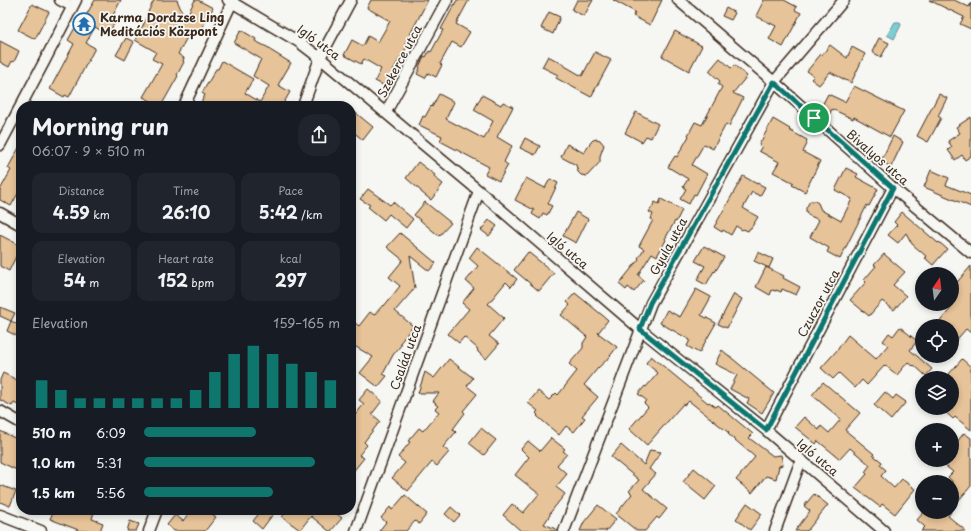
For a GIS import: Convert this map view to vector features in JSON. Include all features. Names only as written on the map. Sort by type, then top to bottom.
[{"type":"street","points":[[23,101],[74,3],[60,0]]},
{"type":"street","points":[[305,101],[320,58],[351,0]]},
{"type":"street","name":"Szekerce utca","points":[[386,112],[447,0]]},
{"type":"street","name":"Bivalyos utca","points":[[678,0],[774,82],[893,188],[971,253]]},
{"type":"street","name":"Gyula utca","points":[[564,531],[650,303],[774,82],[844,0]]},
{"type":"street","points":[[186,101],[231,1]]},
{"type":"street","name":"Igló utca","points":[[231,1],[299,42],[320,58],[386,112],[640,329],[766,430],[884,531]]},
{"type":"street","points":[[0,145],[16,115]]},
{"type":"street","name":"Czuczor utca","points":[[766,430],[893,188]]},
{"type":"street","name":"Család utca","points":[[356,531],[479,191]]},
{"type":"street","points":[[0,213],[16,222]]},
{"type":"street","points":[[0,412],[16,420]]},
{"type":"street","points":[[775,531],[801,460]]},
{"type":"street","points":[[0,515],[41,531]]},
{"type":"street","points":[[149,531],[155,515]]},
{"type":"water","points":[[895,22],[900,22],[901,25],[894,39],[887,35]]},
{"type":"building","points":[[95,0],[121,0],[111,19],[115,22],[108,35],[95,27],[86,43],[95,48],[69,97],[65,95],[64,97],[50,89],[74,44],[68,40],[76,26],[79,27]]},
{"type":"building","points":[[154,0],[177,0],[185,19],[195,0],[198,0],[213,8],[200,32],[192,28],[178,54],[184,58],[184,62],[164,101],[151,101],[143,97],[162,64],[152,59],[156,52],[135,40],[143,26]]},
{"type":"building","points":[[371,0],[428,0],[405,44],[408,45],[393,70],[397,72],[389,88],[375,81],[381,69],[364,59],[361,64],[344,55],[352,40],[363,46],[368,36],[378,42],[390,21],[367,8]]},
{"type":"building","points":[[457,0],[469,0],[456,24],[470,32],[461,47],[452,42],[440,64],[442,65],[436,77],[428,73],[425,78],[417,74],[420,68],[419,67],[424,56],[426,57],[429,51],[431,52],[443,30],[441,29]]},
{"type":"building","points":[[577,0],[593,0],[584,16],[572,10]]},
{"type":"building","points":[[613,0],[662,0],[650,25],[633,16],[635,12]]},
{"type":"building","points":[[764,0],[784,0],[797,7],[795,10],[801,13],[783,47],[769,39],[776,26],[756,16]]},
{"type":"building","points":[[929,0],[954,0],[969,7],[971,3],[971,29],[960,24],[964,17]]},
{"type":"building","points":[[32,4],[49,12],[35,39],[18,30]]},
{"type":"building","points":[[726,8],[735,13],[731,20],[722,16]]},
{"type":"building","points":[[549,12],[560,17],[553,34],[541,28]]},
{"type":"building","points":[[241,30],[256,39],[255,41],[271,49],[270,50],[291,63],[278,85],[290,92],[285,101],[261,101],[269,86],[253,76],[261,59],[234,43]]},
{"type":"building","points":[[675,31],[702,46],[689,71],[662,56]]},
{"type":"building","points":[[126,38],[134,42],[125,60],[116,55]]},
{"type":"building","points":[[879,38],[889,43],[881,57],[872,52]]},
{"type":"building","points":[[0,41],[19,51],[14,62],[12,61],[9,67],[0,62]]},
{"type":"building","points":[[830,45],[847,58],[852,47],[865,54],[851,83],[830,72],[819,85],[811,79],[814,76],[807,71]]},
{"type":"building","points":[[595,52],[611,60],[591,97],[556,78],[558,75],[542,67],[548,56],[582,76]]},
{"type":"building","points":[[720,58],[731,68],[734,65],[747,76],[733,93],[743,98],[729,126],[726,124],[713,149],[704,144],[692,165],[707,174],[696,195],[694,194],[689,204],[680,199],[686,189],[683,187],[688,179],[668,167],[675,156],[677,157],[695,122],[702,125],[722,87],[718,84],[720,81],[709,71]]},
{"type":"building","points":[[222,61],[253,79],[245,93],[258,101],[202,101],[205,95],[202,93]]},
{"type":"building","points":[[854,86],[904,111],[890,137],[854,117],[853,119],[832,109],[829,115],[820,109],[828,94],[845,102]]},
{"type":"building","points":[[439,94],[454,102],[446,119],[484,139],[493,121],[474,110],[482,95],[501,105],[503,102],[513,107],[497,137],[512,146],[504,162],[508,165],[499,181],[485,174],[489,167],[440,141],[442,136],[419,125],[423,116],[425,117]]},
{"type":"building","points":[[939,94],[947,98],[938,116],[941,118],[928,142],[917,136]]},
{"type":"building","points":[[636,112],[658,124],[651,138],[646,136],[642,142],[625,133]]},
{"type":"building","points":[[356,113],[373,127],[363,140],[356,134]]},
{"type":"building","points":[[971,117],[971,156],[965,160],[962,155],[955,160],[948,150],[952,147],[948,141],[960,133],[956,127]]},
{"type":"building","points":[[773,119],[807,140],[807,144],[803,152],[820,161],[805,192],[792,185],[794,183],[773,172],[779,162],[759,151],[762,146],[759,145]]},
{"type":"building","points":[[893,136],[903,142],[891,167],[881,161]]},
{"type":"building","points":[[525,138],[540,146],[535,155],[520,148]]},
{"type":"building","points":[[597,139],[604,145],[600,156],[600,162],[587,176],[581,175],[578,172],[576,165],[561,157],[567,144],[584,153],[591,142]]},
{"type":"building","points":[[16,153],[16,197],[11,206],[0,200],[0,190],[11,170],[8,168]]},
{"type":"building","points":[[418,162],[435,175],[434,177],[443,184],[431,200],[406,178]]},
{"type":"building","points":[[846,168],[858,174],[856,177],[878,189],[869,206],[867,205],[840,259],[827,252],[829,248],[810,237],[819,220],[808,215],[806,208],[810,201],[815,201],[818,203],[821,210],[841,221],[852,199],[835,190]]},
{"type":"building","points":[[931,170],[949,178],[946,185],[971,195],[971,207],[924,187]]},
{"type":"building","points":[[743,176],[765,187],[760,196],[752,192],[743,208],[758,217],[751,228],[748,231],[742,230],[736,226],[731,235],[714,227]]},
{"type":"building","points":[[526,178],[545,188],[550,179],[558,183],[548,204],[552,206],[547,215],[543,213],[540,219],[532,214],[534,210],[515,200]]},
{"type":"building","points":[[368,189],[390,205],[393,202],[413,219],[406,228],[389,214],[384,220],[368,207],[370,205],[360,199]]},
{"type":"building","points":[[661,199],[682,210],[657,256],[652,253],[638,275],[644,280],[634,292],[628,287],[626,290],[619,284],[639,259],[638,258],[644,249],[639,246],[653,220],[651,219],[653,214],[649,212],[655,202],[659,204]]},
{"type":"building","points":[[425,202],[451,223],[439,236],[414,215]]},
{"type":"building","points":[[576,212],[588,219],[576,243],[563,236]]},
{"type":"building","points":[[902,212],[947,249],[933,265],[925,258],[927,257],[912,244],[906,233],[898,243],[888,235],[897,225],[894,222]]},
{"type":"building","points":[[489,220],[497,226],[489,236],[481,230]]},
{"type":"building","points":[[400,233],[436,263],[429,271],[410,256],[415,288],[395,311],[413,326],[393,355],[383,374],[387,376],[378,387],[360,373],[373,357],[356,347],[356,324],[359,326],[370,312],[374,315],[383,305],[384,306],[400,286],[389,277],[403,260],[387,247]]},
{"type":"building","points":[[0,235],[16,243],[16,256],[9,271],[0,266]]},
{"type":"building","points":[[704,246],[724,257],[706,285],[697,280],[705,266],[695,261]]},
{"type":"building","points":[[477,247],[517,279],[511,287],[506,282],[488,304],[504,318],[489,336],[499,344],[486,359],[478,352],[477,348],[464,337],[459,343],[448,334],[469,309],[462,303],[474,288],[466,281],[478,266],[469,258]]},
{"type":"building","points":[[528,252],[554,273],[539,291],[514,270]]},
{"type":"building","points":[[758,252],[773,259],[769,268],[754,261]]},
{"type":"building","points":[[884,254],[905,272],[893,285],[906,296],[894,310],[882,301],[869,316],[850,300],[866,282],[864,280],[876,266],[874,265]]},
{"type":"building","points":[[971,266],[971,333],[966,329],[959,337],[959,319],[942,319],[949,311],[959,311],[959,280]]},
{"type":"building","points":[[766,267],[784,276],[783,278],[800,287],[796,295],[782,289],[781,292],[772,290],[770,295],[756,287]]},
{"type":"building","points":[[696,289],[711,297],[701,315],[716,323],[699,353],[687,346],[690,340],[660,323],[667,310],[680,317]]},
{"type":"building","points":[[575,293],[608,320],[598,333],[617,347],[611,356],[598,368],[584,385],[598,397],[582,416],[585,418],[574,432],[566,426],[559,435],[537,416],[538,415],[536,413],[538,411],[528,403],[538,391],[549,400],[556,393],[558,395],[577,371],[569,364],[583,348],[583,343],[587,337],[561,315],[570,305],[567,302]]},
{"type":"building","points":[[734,294],[742,299],[727,328],[718,324]]},
{"type":"building","points":[[0,307],[15,313],[11,321],[0,316]]},
{"type":"building","points":[[11,321],[16,324],[16,336],[7,331]]},
{"type":"building","points":[[900,327],[915,339],[915,344],[910,350],[915,354],[915,363],[925,363],[932,369],[930,371],[921,371],[908,362],[897,375],[885,365],[867,385],[862,380],[855,388],[839,373],[833,379],[821,368],[839,348],[848,335],[876,359],[888,345],[883,341],[889,333],[893,336]]},
{"type":"building","points":[[722,350],[774,393],[762,413],[747,403],[749,399],[730,389],[737,375],[715,364]]},
{"type":"building","points":[[651,356],[708,403],[709,402],[716,407],[718,405],[753,434],[749,438],[773,456],[781,455],[783,465],[779,466],[776,479],[766,476],[752,493],[736,480],[755,457],[728,434],[729,433],[689,401],[685,405],[683,404],[647,445],[629,429],[648,407],[644,403],[646,400],[638,394],[658,373],[646,363]]},
{"type":"building","points":[[449,359],[473,378],[467,386],[477,394],[463,411],[465,413],[453,429],[456,432],[443,447],[449,452],[437,466],[432,462],[408,491],[392,478],[405,463],[398,457],[410,442],[408,441],[419,428],[423,431],[439,412],[435,409],[438,406],[433,401],[439,393],[418,393],[425,372],[434,378]]},
{"type":"building","points":[[962,359],[971,367],[971,430],[955,417],[953,419],[949,415],[959,415],[959,371],[952,371]]},
{"type":"building","points":[[3,373],[16,380],[16,404],[14,403],[12,406],[0,400],[0,380]]},
{"type":"building","points":[[823,382],[860,413],[845,430],[882,462],[880,465],[886,470],[881,476],[894,488],[902,479],[915,489],[895,514],[882,504],[880,507],[855,488],[867,474],[865,472],[870,465],[850,448],[840,459],[818,441],[816,444],[795,427],[804,417],[819,430],[821,426],[829,433],[841,419],[812,395]]},
{"type":"building","points":[[368,389],[382,401],[372,414],[380,421],[364,442],[367,445],[359,455],[364,458],[356,468],[356,414],[364,404],[359,400]]},
{"type":"building","points":[[885,392],[893,399],[896,395],[906,402],[891,420],[874,405]]},
{"type":"building","points":[[481,428],[496,440],[484,455],[469,443]]},
{"type":"building","points":[[0,431],[16,439],[16,470],[0,462]]},
{"type":"building","points":[[964,433],[971,438],[971,486],[959,500],[959,475],[950,475],[953,472],[947,467],[959,467],[959,439]]},
{"type":"building","points":[[551,438],[565,449],[563,451],[567,454],[557,465],[567,474],[556,487],[565,494],[550,513],[544,524],[558,531],[521,531],[503,515],[512,504],[523,513],[539,494],[515,475],[529,457],[521,449],[528,441],[540,451]]},
{"type":"building","points":[[621,445],[644,465],[650,450],[661,452],[649,469],[656,474],[643,489],[667,509],[659,519],[657,517],[645,531],[637,531],[616,514],[632,494],[629,491],[639,480],[611,457]]},
{"type":"building","points":[[694,468],[716,486],[705,500],[683,482]]},
{"type":"building","points":[[0,485],[16,491],[10,506],[0,502]]},
{"type":"building","points":[[814,494],[828,505],[807,531],[795,531],[810,511],[804,506]]},
{"type":"building","points":[[405,495],[427,514],[419,524],[415,521],[406,531],[379,531],[386,522],[381,518],[390,507],[392,510]]},
{"type":"building","points":[[747,503],[762,514],[750,530],[736,519]]},
{"type":"building","points":[[598,505],[616,519],[606,531],[580,531],[584,522]]},
{"type":"building","points":[[451,507],[460,515],[454,522],[445,514]]},
{"type":"building","points":[[52,515],[93,515],[92,519],[103,523],[100,531],[81,531],[50,519]]},
{"type":"building","points":[[175,515],[183,521],[187,515],[213,515],[216,517],[205,531],[174,531],[167,525]]},
{"type":"building","points":[[258,515],[272,515],[262,529],[253,521]]},
{"type":"building","points":[[284,515],[338,515],[342,518],[331,531],[329,531],[311,516],[300,530],[282,517]]},
{"type":"building","points":[[952,519],[966,531],[921,531],[925,527],[917,520]]},
{"type":"building","points":[[130,521],[139,524],[136,531],[127,531]]},
{"type":"place","name":"Karma Dordzse Ling Meditációs Központ","points":[[84,24]]},
{"type":"route","points":[[774,82],[814,118],[893,188],[766,430],[640,329],[650,303],[774,82]]}]
